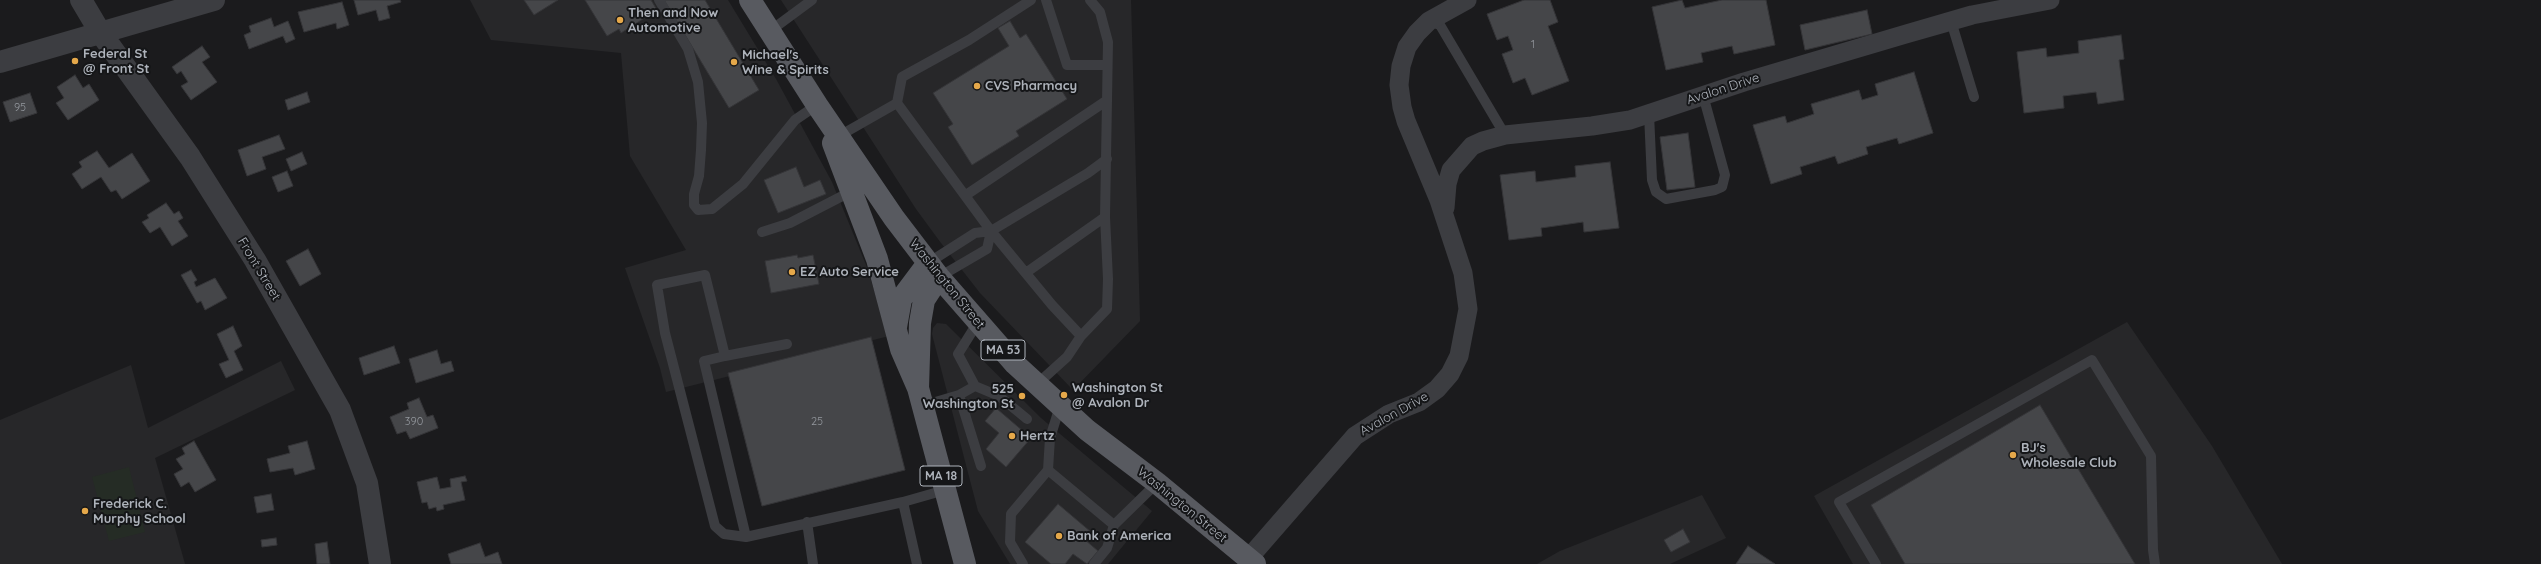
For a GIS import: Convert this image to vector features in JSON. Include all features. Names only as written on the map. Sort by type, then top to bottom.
[{"type":"main road","name":"Washington Street","points":[[750,0],[817,105],[933,270],[978,322],[1036,385],[1087,430],[1157,483],[1252,561]]},
{"type":"main road","points":[[817,105],[852,191],[877,259],[896,332]]},
{"type":"main road","points":[[896,332],[901,299],[933,270]]},
{"type":"main road","name":"MA 18","points":[[920,397],[920,324],[924,300],[933,270]]},
{"type":"main road","name":"MA 18","points":[[896,332],[920,397],[965,564]]},
{"type":"street","name":"Front Street","points":[[81,0],[100,32],[190,157],[255,260],[340,410],[367,483],[380,564]]},
{"type":"street","points":[[0,62],[214,0]]},
{"type":"street","name":"Avalon Drive","points":[[1252,561],[1355,436],[1389,414],[1419,402],[1437,389],[1450,374],[1459,356],[1464,337],[1467,295],[1445,218],[1423,156],[1406,121],[1402,107],[1399,85],[1401,66],[1407,47],[1429,21],[1467,0]]},
{"type":"street","name":"Avalon Drive","points":[[1445,218],[1447,184],[1451,170],[1472,146],[1483,141],[1505,135],[1592,126],[1649,114],[1703,95],[1951,21],[2050,0]]},
{"type":"lane","points":[[659,0],[688,49],[698,82],[701,143],[699,176],[694,194],[694,206],[698,210],[712,209],[743,184],[795,120],[817,105]]},
{"type":"lane","points":[[770,31],[812,0]]},
{"type":"lane","points":[[1031,0],[969,40],[902,77],[897,103],[991,231],[1052,305],[1081,336]]},
{"type":"lane","points":[[1046,0],[1067,65],[1108,65]]},
{"type":"lane","points":[[1036,385],[1067,356],[1081,336],[1107,309],[1106,101],[1108,42],[1100,12],[1090,0]]},
{"type":"lane","points":[[1429,21],[1440,25],[1505,135]]},
{"type":"lane","points":[[1951,21],[1974,97]]},
{"type":"lane","points":[[1649,114],[1652,180],[1656,192],[1666,199],[1715,190],[1722,187],[1725,175],[1703,95]]},
{"type":"lane","points":[[966,195],[1106,101]]},
{"type":"lane","points":[[839,136],[897,103]]},
{"type":"lane","points":[[933,270],[975,233],[991,231],[1088,173],[1107,159]]},
{"type":"lane","points":[[762,232],[790,223],[852,191]]},
{"type":"lane","points":[[1026,272],[1106,217]]},
{"type":"lane","points":[[933,270],[987,248],[991,231]]},
{"type":"lane","points":[[725,356],[705,275],[657,285],[665,333],[715,526],[724,534],[746,537],[807,522],[904,502],[945,490]]},
{"type":"lane","points":[[978,322],[958,354],[975,386],[999,396],[1027,419]]},
{"type":"lane","points":[[746,537],[704,361],[787,344]]},
{"type":"lane","points":[[1876,564],[1839,502],[2092,360],[2151,456],[2153,550],[2156,564]]},
{"type":"lane","points":[[920,397],[959,395],[975,386]]},
{"type":"lane","points":[[959,395],[981,466]]},
{"type":"lane","points":[[1022,564],[1010,542],[1011,514],[1048,470],[1050,438],[1060,406]]},
{"type":"lane","points":[[1048,470],[1114,525]]},
{"type":"lane","points":[[1094,564],[1108,548],[1114,525],[1157,483]]},
{"type":"lane","points":[[904,502],[917,564]]},
{"type":"lane","points":[[807,522],[813,564]]},
{"type":"shaded area","points":[[470,0],[728,0],[776,79],[832,182],[866,265],[889,336],[666,392],[660,368],[625,268],[686,250],[630,156],[621,53],[491,40]]},
{"type":"shaded area","points":[[781,0],[1131,0],[1140,321],[1073,390],[980,293],[941,243],[916,209]]},
{"type":"shaded area","points":[[2127,322],[2212,446],[2282,564],[1853,564],[1814,496]]},
{"type":"shaded area","points":[[937,323],[946,324],[1041,418],[1152,511],[1108,564],[1010,564],[978,511],[932,334],[933,328]]},
{"type":"shaded area","name":"Frederick C. Murphy School","points":[[281,361],[295,390],[155,458],[185,564],[0,564],[0,420],[131,365],[148,428]]},
{"type":"shaded area","points":[[129,467],[145,532],[109,541],[92,477]]},
{"type":"shaded area","points":[[1702,495],[1726,538],[1670,564],[1537,564],[1560,551]]},
{"type":"building","points":[[354,0],[400,0],[401,2],[387,6],[390,18],[379,21],[376,10],[358,15]]},
{"type":"building","points":[[524,0],[558,0],[534,15]]},
{"type":"building","name":"Then and Now Automotive","points":[[585,0],[651,0],[657,10],[621,33],[619,29],[607,36]]},
{"type":"building","points":[[664,0],[705,0],[759,90],[729,108]]},
{"type":"building","points":[[1524,0],[1550,0],[1558,22],[1548,26],[1569,81],[1532,95],[1525,78],[1513,83],[1502,54],[1513,50],[1508,36],[1497,40],[1487,14]]},
{"type":"building","points":[[1682,0],[1685,8],[1722,0],[1766,0],[1775,45],[1734,54],[1732,46],[1701,53],[1703,62],[1666,70],[1652,7]]},
{"type":"building","points":[[342,2],[349,25],[337,29],[336,23],[304,32],[298,12]]},
{"type":"building","points":[[1867,10],[1872,34],[1805,50],[1800,25]]},
{"type":"building","points":[[271,18],[274,27],[288,21],[295,39],[286,43],[283,36],[249,49],[244,35],[251,32],[249,26]]},
{"type":"building","name":"CVS Pharmacy","points":[[1010,21],[1020,38],[1026,34],[1067,99],[1016,131],[1019,136],[972,165],[948,127],[953,124],[933,93],[1009,46],[998,28]]},
{"type":"building","points":[[2121,35],[2124,59],[2119,60],[2124,100],[2098,104],[2096,92],[2063,96],[2064,108],[2024,113],[2017,52],[2046,48],[2047,57],[2079,53],[2078,41]]},
{"type":"building","points":[[202,46],[210,57],[202,62],[217,82],[191,100],[181,86],[188,82],[181,71],[177,74],[172,67]]},
{"type":"building","points":[[1914,72],[1933,133],[1899,144],[1897,138],[1866,147],[1868,154],[1838,164],[1835,156],[1800,167],[1802,174],[1771,184],[1753,125],[1785,116],[1787,123],[1814,114],[1811,104],[1859,90],[1862,100],[1878,95],[1875,84]]},
{"type":"building","points":[[75,75],[83,88],[89,84],[99,100],[68,120],[56,103],[64,98],[57,87]]},
{"type":"building","points":[[307,92],[310,102],[288,110],[285,100]]},
{"type":"building","points":[[30,93],[37,113],[10,122],[3,102]]},
{"type":"building","points":[[1688,133],[1695,187],[1667,190],[1660,137]]},
{"type":"building","points":[[279,135],[285,149],[262,157],[266,169],[247,176],[238,150]]},
{"type":"building","points":[[97,151],[109,168],[132,153],[150,181],[122,199],[116,190],[111,192],[101,177],[82,189],[72,174],[82,167],[79,162]]},
{"type":"building","points":[[302,152],[307,164],[291,171],[286,159]]},
{"type":"building","points":[[1610,162],[1619,228],[1584,232],[1583,222],[1541,228],[1542,236],[1509,240],[1500,175],[1535,171],[1536,182],[1576,177],[1575,166]]},
{"type":"building","points":[[796,167],[804,187],[820,180],[826,194],[778,213],[764,180]]},
{"type":"building","points":[[287,171],[293,186],[278,192],[272,177]]},
{"type":"building","points":[[166,203],[174,214],[179,211],[183,218],[178,221],[188,236],[172,246],[160,227],[150,233],[142,222],[149,218],[147,215]]},
{"type":"building","points":[[308,249],[321,274],[300,286],[286,261]]},
{"type":"building","name":"EZ Auto Service","points":[[797,255],[798,258],[813,255],[819,284],[771,293],[765,261]]},
{"type":"building","points":[[191,270],[197,280],[194,282],[196,287],[215,278],[227,298],[205,310],[201,301],[197,303],[181,275]]},
{"type":"building","points":[[233,326],[242,346],[234,351],[243,370],[226,378],[219,364],[229,360],[217,334]]},
{"type":"building","points":[[871,337],[905,470],[762,506],[728,373]]},
{"type":"building","points":[[394,346],[400,363],[364,375],[359,358]]},
{"type":"building","points":[[437,350],[441,364],[451,361],[454,371],[416,383],[409,359]]},
{"type":"building","points":[[419,398],[427,417],[433,415],[438,428],[410,439],[406,431],[397,434],[390,417],[409,409],[407,403]]},
{"type":"building","name":"BJ's Wholesale Club","points":[[2040,405],[2135,564],[1905,564],[1871,505]]},
{"type":"building","name":"Hertz","points":[[996,408],[1031,438],[1006,467],[986,449],[999,433],[985,421]]},
{"type":"building","points":[[194,441],[216,480],[195,492],[189,482],[181,487],[174,474],[183,469],[176,459],[185,454],[182,448]]},
{"type":"building","points":[[307,441],[315,469],[295,475],[293,468],[270,472],[267,459],[290,453],[288,446]]},
{"type":"building","points":[[465,476],[467,481],[461,482],[465,500],[443,505],[444,509],[437,511],[436,507],[429,509],[427,502],[422,503],[417,482],[437,477],[440,489],[451,487],[450,479]]},
{"type":"building","points":[[271,494],[274,510],[257,513],[254,497]]},
{"type":"building","name":"Bank of America","points":[[1058,504],[1091,532],[1084,539],[1098,551],[1087,564],[1073,554],[1065,564],[1051,564],[1025,542]]},
{"type":"building","points":[[1683,529],[1690,542],[1671,552],[1664,540]]},
{"type":"building","points":[[276,538],[277,545],[262,547],[261,540]]},
{"type":"building","points":[[327,542],[330,564],[317,564],[315,544]]},
{"type":"building","points":[[480,543],[485,557],[498,552],[502,564],[451,564],[448,554]]},
{"type":"building","points":[[1748,546],[1775,564],[1736,564]]},
{"type":"place","name":"Then and Now Automotive","points":[[620,20]]},
{"type":"place","name":"Federal St @ Front St","points":[[75,61]]},
{"type":"place","name":"Michael's Wine & Spirits","points":[[734,62]]},
{"type":"place","name":"CVS Pharmacy","points":[[977,86]]},
{"type":"place","name":"EZ Auto Service","points":[[792,272]]},
{"type":"place","name":"Washington St @ Avalon Dr","points":[[1064,395]]},
{"type":"place","name":"525 Washington St","points":[[1022,396]]},
{"type":"place","name":"Hertz","points":[[1012,436]]},
{"type":"place","name":"BJ's Wholesale Club","points":[[2013,455]]},
{"type":"place","name":"Frederick C. Murphy School","points":[[85,511]]},
{"type":"place","name":"Bank of America","points":[[1059,536]]}]
